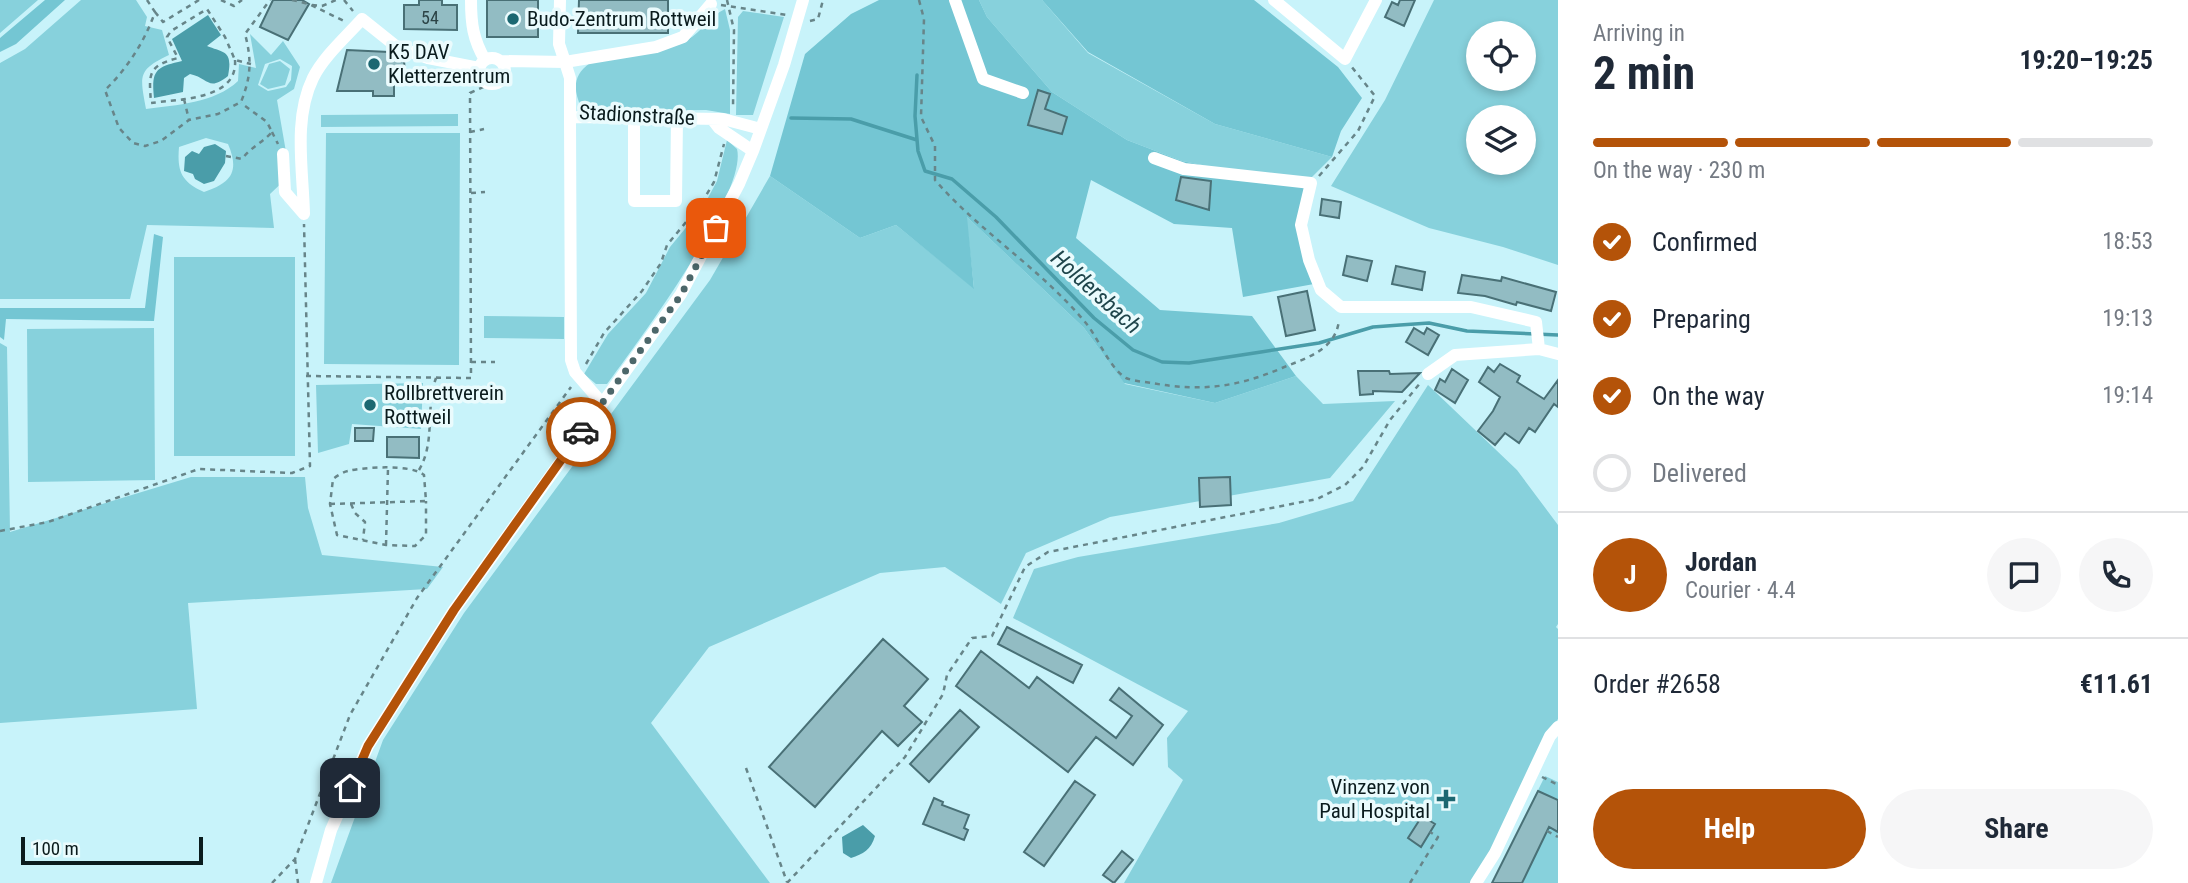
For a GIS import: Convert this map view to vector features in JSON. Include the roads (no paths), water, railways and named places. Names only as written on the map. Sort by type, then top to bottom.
[{"type":"street","points":[[471,0],[471,30],[482,64],[480,78],[488,85],[503,80],[505,70],[500,61]]},
{"type":"street","name":"Stadionstraße","points":[[560,0],[559,44],[570,78],[570,117],[712,119],[729,127],[753,151]]},
{"type":"street","points":[[316,883],[331,830],[368,746],[454,610],[601,402],[681,295],[739,184],[753,151],[784,65],[803,0]]},
{"type":"street","points":[[955,0],[983,79],[1023,93]]},
{"type":"street","points":[[1274,0],[1345,59],[1376,0]]},
{"type":"street","points":[[283,154],[285,192],[304,214],[304,103],[314,77],[362,19],[397,47],[428,58],[482,64],[490,58],[500,61],[565,62],[656,47],[683,37],[711,4]]},
{"type":"street","points":[[570,117],[571,360],[579,377],[601,402]]},
{"type":"street","points":[[634,118],[634,201],[676,201],[677,118]]},
{"type":"street","name":"Stadionstraße","points":[[729,127],[761,129]]},
{"type":"street","points":[[1154,158],[1184,169],[1311,183],[1301,225],[1309,260],[1321,290],[1341,307],[1471,307],[1536,322],[1538,339],[1558,354]]},
{"type":"street","points":[[1428,374],[1455,355],[1538,339]]},
{"type":"street","points":[[1476,883],[1495,853],[1533,772],[1558,727]]},
{"type":"waterway","name":"Holdersbach","points":[[917,75],[915,116],[918,151],[925,171],[952,179],[996,217],[1094,318],[1133,350],[1162,362],[1189,363],[1319,343],[1373,327],[1429,323],[1467,331],[1558,335]]},
{"type":"waterway","name":"Holdersbach","points":[[791,118],[851,119],[917,140]]},
{"type":"place","name":"Budo-Zentrum Rottweil","points":[[513,19]]},
{"type":"place","name":"K5 DAV Kletterzentrum","points":[[374,64]]},
{"type":"place","name":"Rollbrettverein Rottweil","points":[[370,405]]},
{"type":"place","name":"Vinzenz von Paul Hospital","points":[[1446,799]]}]
